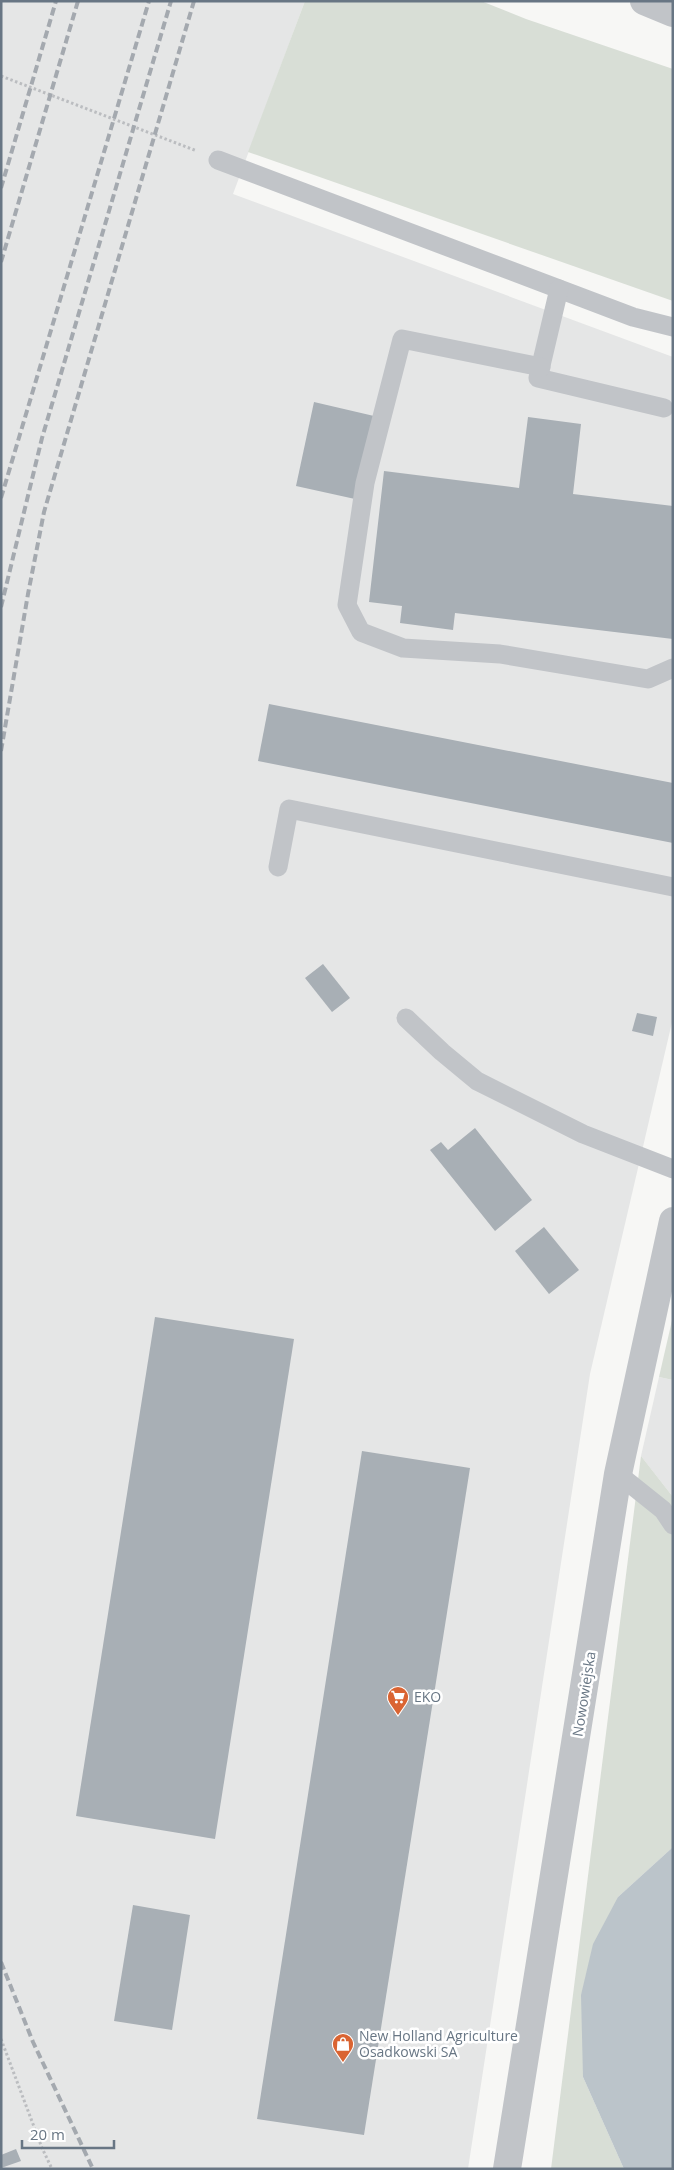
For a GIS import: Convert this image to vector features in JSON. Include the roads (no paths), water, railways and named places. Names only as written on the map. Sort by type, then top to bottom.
[{"type":"street","points":[[644,1],[673,13]]},
{"type":"street","name":"Nowowiejska","points":[[507,2169],[618,1474],[673,1221]]},
{"type":"lane","points":[[218,160],[633,317],[673,327]]},
{"type":"lane","points":[[559,289],[538,378],[664,408]]},
{"type":"lane","points":[[541,367],[402,339],[365,483],[347,605],[361,632],[403,648],[500,654],[648,679],[673,668]]},
{"type":"lane","points":[[278,867],[289,809],[673,887]]},
{"type":"lane","points":[[406,1018],[442,1052],[477,1081],[583,1134],[673,1169]]},
{"type":"lane","points":[[618,1474],[663,1510],[673,1525]]},
{"type":"railway","points":[[1,188],[56,1]]},
{"type":"railway","points":[[1,262],[78,1]]},
{"type":"railway","points":[[1,498],[149,1]]},
{"type":"railway","points":[[1,607],[42,438],[171,1]]},
{"type":"railway","points":[[1,751],[44,512],[194,1]]},
{"type":"railway","points":[[1,1962],[33,2042],[93,2169]]},
{"type":"place","name":"EKO","points":[[398,1716]]},
{"type":"place","name":"New Holland Agriculture Osadkowski SA","points":[[343,2063]]}]
